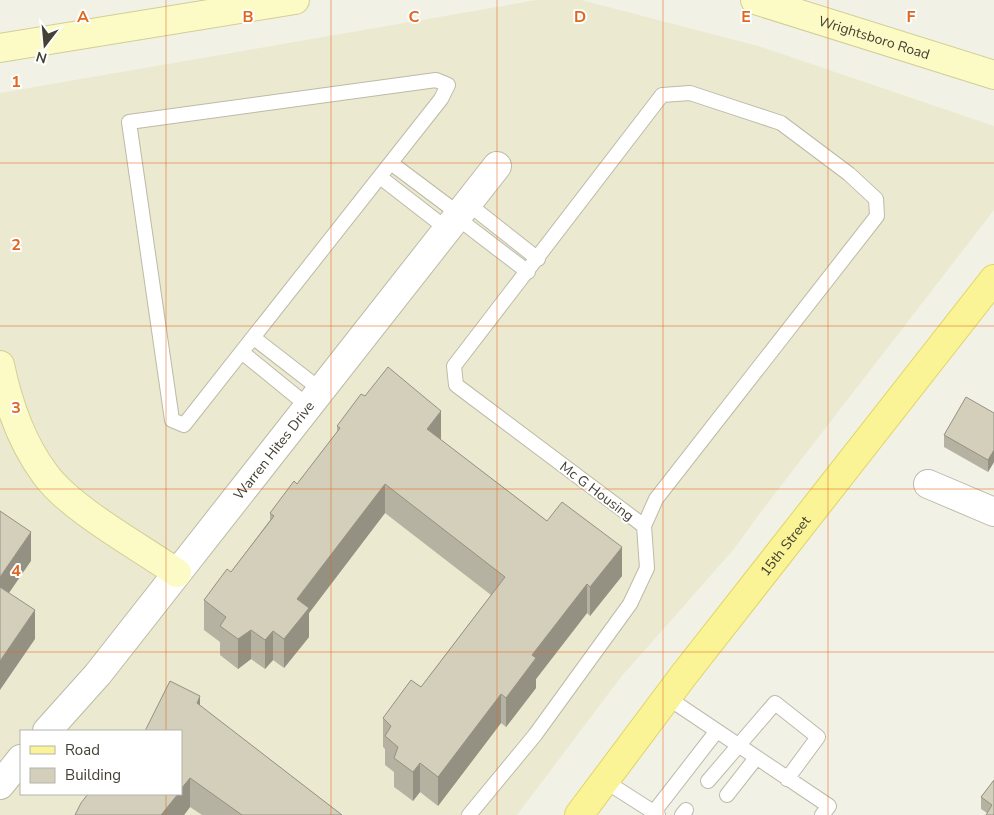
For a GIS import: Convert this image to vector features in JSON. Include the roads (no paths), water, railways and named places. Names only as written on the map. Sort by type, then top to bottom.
[{"type":"main road","points":[[0,48],[295,0]]},
{"type":"main road","name":"Wrightsboro Road","points":[[755,0],[994,75]]},
{"type":"main road","name":"15th Street","points":[[579,815],[994,279]]},
{"type":"main road","points":[[0,365],[10,408],[26,442],[46,475],[75,504],[177,572]]},
{"type":"street","name":"Warren Hites Drive","points":[[48,730],[98,674],[497,166]]},
{"type":"street","points":[[928,484],[994,512]]},
{"type":"street","points":[[0,785],[20,760]]},
{"type":"lane","points":[[436,80],[448,85],[441,99],[391,163],[243,353],[184,425],[172,420],[128,122],[436,80]]},
{"type":"lane","name":"Mc G Housing","points":[[469,815],[535,735],[630,604],[647,568],[644,526],[656,499],[878,216],[876,199],[849,174],[781,123],[690,93],[662,95],[454,366],[456,385],[644,526]]},
{"type":"lane","points":[[391,163],[528,272]]},
{"type":"lane","points":[[380,177],[538,259]]},
{"type":"lane","points":[[254,338],[315,398]]},
{"type":"lane","points":[[243,353],[315,398]]},
{"type":"lane","points":[[668,698],[828,806],[822,815]]},
{"type":"lane","points":[[708,781],[776,702],[818,737],[786,779]]},
{"type":"lane","points":[[605,781],[656,813],[716,732]]},
{"type":"lane","points":[[727,795],[756,758]]}]
